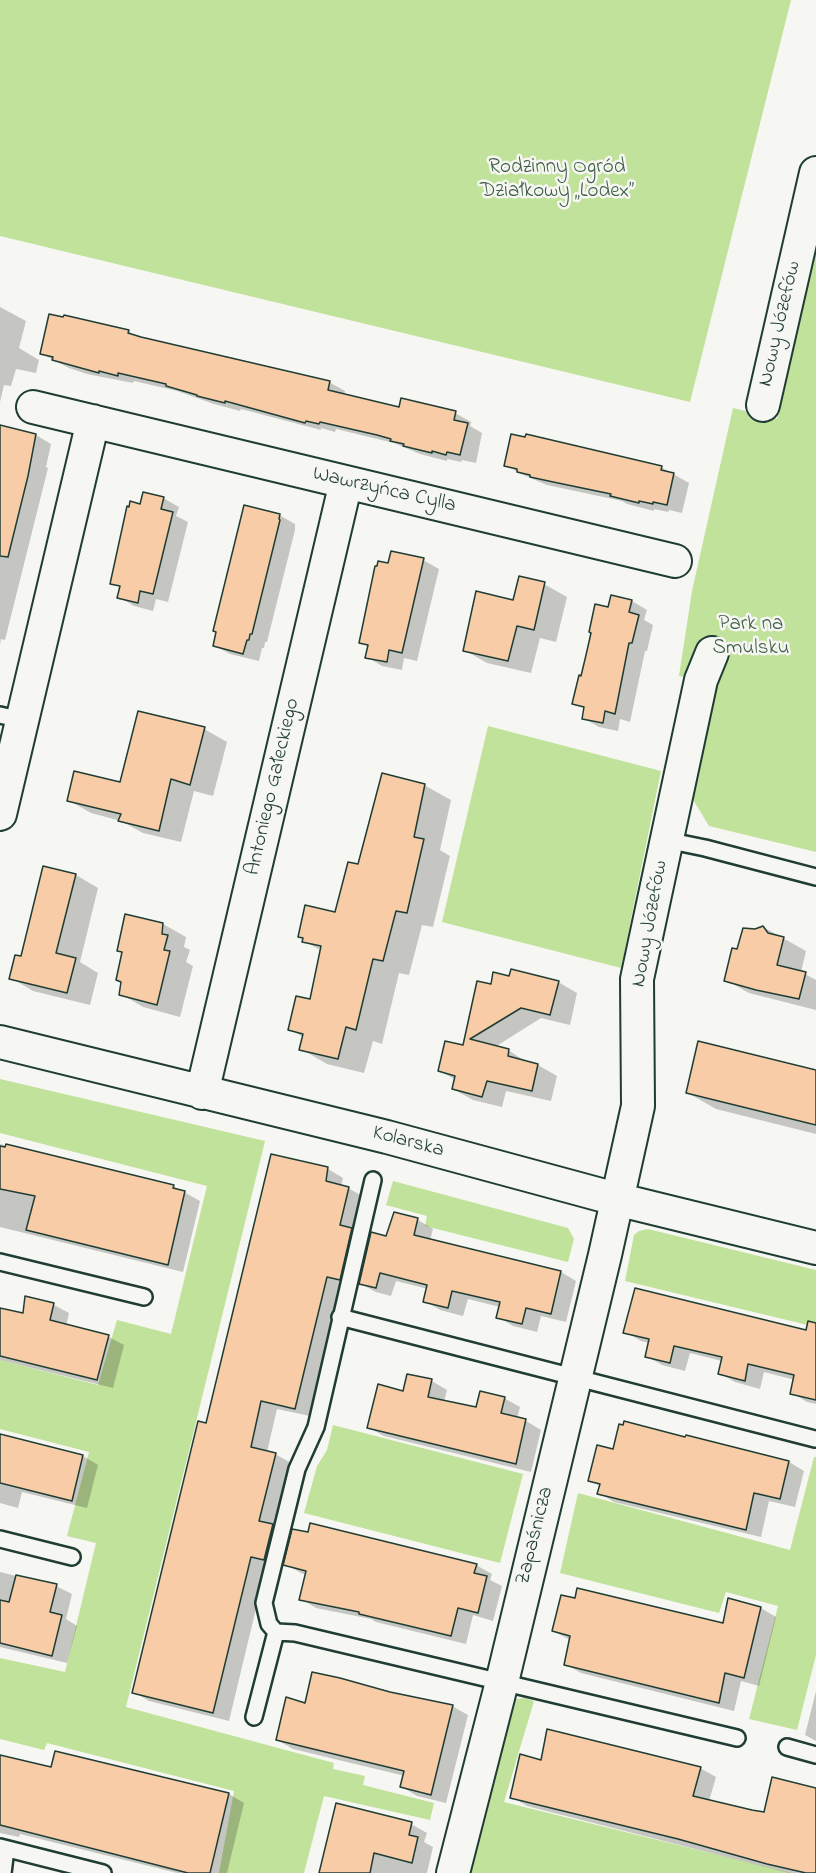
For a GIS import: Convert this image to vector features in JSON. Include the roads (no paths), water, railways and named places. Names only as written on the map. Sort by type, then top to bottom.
[{"type":"street","name":"Nowy Józefów","points":[[763,405],[816,173]]},
{"type":"street","name":"Wawrzyńca Cylla","points":[[33,407],[675,561]]},
{"type":"street","points":[[0,814],[11,717],[93,421]]},
{"type":"street","name":"Antoniego Gałeckiego","points":[[202,1093],[346,482]]},
{"type":"street","name":"Nowy Józefów","points":[[616,1199],[638,1106],[637,979],[701,680],[712,653]]},
{"type":"street","name":"Kolarska","points":[[0,1042],[387,1137],[616,1199],[816,1248]]},
{"type":"street","name":"Zapaśnicza","points":[[453,1873],[502,1682],[616,1199]]},
{"type":"lane","points":[[666,840],[816,877]]},
{"type":"lane","points":[[373,1180],[316,1427],[297,1469],[264,1603],[269,1624],[276,1632],[295,1633],[737,1738]]},
{"type":"lane","points":[[0,1262],[144,1297]]},
{"type":"lane","points":[[340,1317],[815,1439]]},
{"type":"lane","points":[[0,1539],[72,1557]]},
{"type":"lane","points":[[254,1717],[276,1632]]},
{"type":"lane","points":[[787,1747],[816,1755]]},
{"type":"lane","points":[[3,1873],[3,1848],[103,1873]]},
{"type":"park label","name":"Rodzinny Ogród Działkowy „Lodex”","points":[[557,181]]},
{"type":"park label","name":"Park na Smulsku","points":[[751,638]]}]
